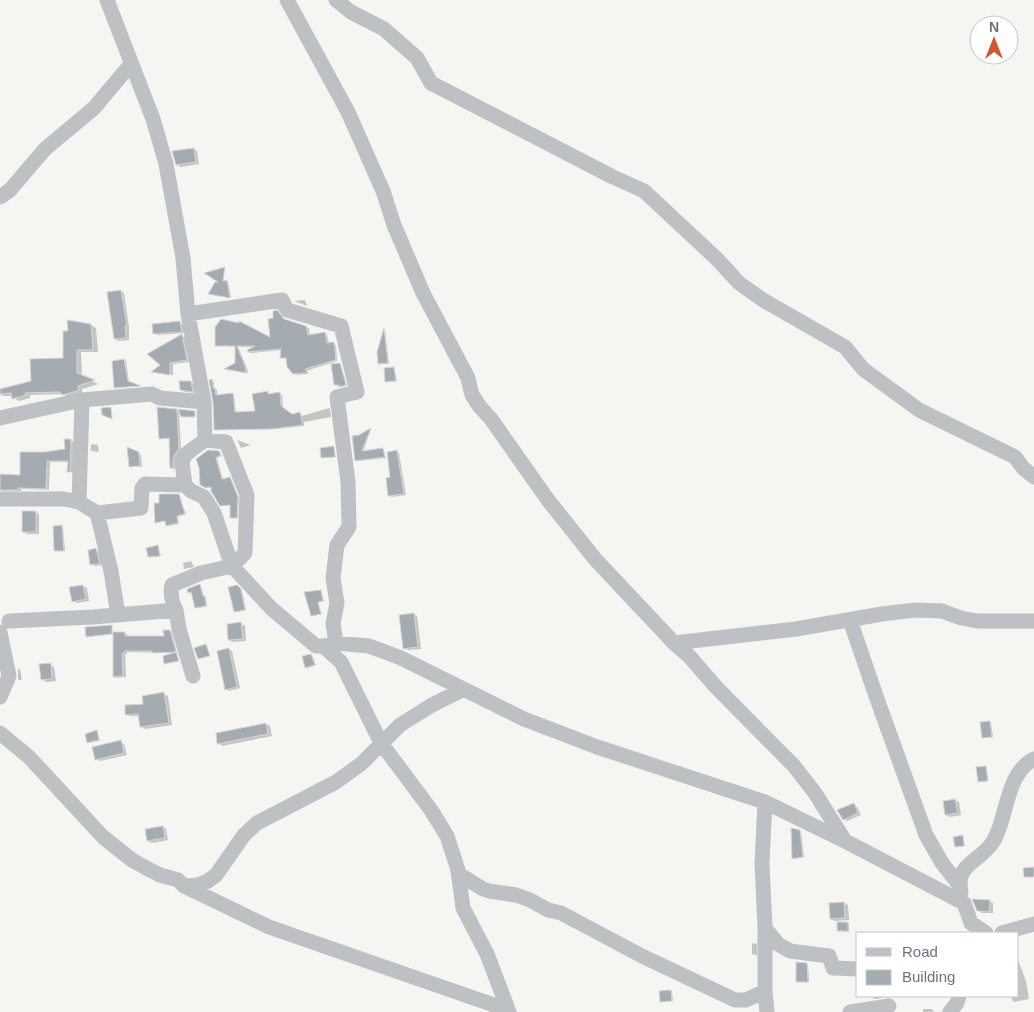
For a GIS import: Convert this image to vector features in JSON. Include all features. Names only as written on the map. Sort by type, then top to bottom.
[{"type":"street","points":[[107,0],[153,119],[166,164],[183,258],[188,314],[204,402],[205,440]]},
{"type":"street","points":[[287,0],[348,112],[383,191],[394,225],[423,293],[468,378],[472,395],[480,408],[491,419],[548,500],[595,559],[794,766],[815,793],[845,841]]},
{"type":"street","points":[[336,0],[351,12],[384,29],[417,58],[431,83],[613,177],[644,190],[717,259],[739,283],[762,300],[845,347],[863,369],[919,410],[1015,457],[1023,468],[1034,477]]},
{"type":"street","points":[[0,197],[10,190],[45,149],[96,105],[131,64]]},
{"type":"street","points":[[188,314],[282,300],[287,310],[341,326],[357,392],[337,397],[348,482],[349,527],[336,545],[333,578],[337,603],[330,645],[341,662],[382,743],[447,836],[459,874],[463,908],[487,954],[508,1012]]},
{"type":"street","points":[[0,418],[82,400],[152,394],[160,398],[204,402]]},
{"type":"street","points":[[79,502],[82,400]]},
{"type":"street","points":[[193,676],[179,629],[170,588],[172,585],[202,573],[232,566],[245,553],[247,495],[226,442],[205,440],[186,454],[182,462],[185,485],[191,491],[204,497],[214,513],[232,566],[272,609],[316,646],[369,646],[401,658],[524,719],[597,747],[764,802],[845,841],[964,903]]},
{"type":"street","points":[[0,499],[59,498],[79,502],[97,513],[141,508],[142,488],[145,484],[185,485]]},
{"type":"street","points":[[97,513],[111,571],[118,615]]},
{"type":"street","points":[[0,698],[9,676],[2,625],[176,610]]},
{"type":"street","points":[[674,643],[796,629],[898,612],[942,610],[961,618],[977,621],[1034,622]]},
{"type":"street","points":[[850,620],[926,835],[942,863],[960,886]]},
{"type":"street","points":[[184,886],[208,881],[216,875],[244,835],[257,823],[336,782],[361,764],[408,719],[464,689]]},
{"type":"street","points":[[0,733],[29,757],[103,837],[132,860],[148,869],[160,875],[178,880],[184,886],[268,927],[492,1004],[508,1012]]},
{"type":"street","points":[[984,932],[971,923],[960,886],[961,876],[965,868],[993,842],[1013,785],[1022,767],[1034,759]]},
{"type":"street","points":[[764,802],[762,863],[765,991],[768,1012]]},
{"type":"street","points":[[459,874],[483,889],[516,895],[548,910],[562,913],[642,956],[735,1000],[746,1000],[765,991]]},
{"type":"street","points":[[1006,932],[1034,924]]},
{"type":"street","points":[[765,928],[778,944],[790,952],[829,956],[833,968],[856,969]]},
{"type":"street","points":[[950,1012],[959,1000],[959,997]]},
{"type":"street","points":[[850,1012],[888,1004]]},
{"type":"building","points":[[194,148],[196,162],[176,165],[172,151]]},
{"type":"building","points":[[225,267],[223,281],[227,280],[230,298],[208,294],[215,282],[218,282],[204,273]]},
{"type":"building","points":[[121,290],[127,326],[125,326],[126,338],[114,339],[107,292]]},
{"type":"building","points":[[277,310],[284,319],[306,326],[308,335],[325,332],[327,343],[334,342],[336,360],[305,369],[308,373],[293,374],[287,367],[286,358],[280,358],[281,349],[248,352],[247,350],[255,346],[237,346],[246,373],[224,369],[235,363],[235,346],[215,346],[215,327],[221,319],[239,323],[239,321],[270,337],[268,319],[273,318],[273,311]]},
{"type":"building","points":[[67,320],[91,324],[93,350],[77,350],[77,373],[95,380],[78,386],[78,391],[62,395],[60,392],[25,393],[26,395],[12,399],[11,393],[0,394],[0,389],[31,381],[30,359],[63,358],[63,331],[68,331]]},
{"type":"building","points":[[180,321],[182,332],[153,334],[152,324]]},
{"type":"building","points":[[384,328],[388,363],[378,364],[377,352]]},
{"type":"building","points":[[182,334],[187,360],[170,363],[170,375],[151,372],[160,365],[147,354]]},
{"type":"building","points":[[124,359],[128,381],[141,386],[114,388],[112,361]]},
{"type":"building","points":[[340,363],[346,385],[339,387],[339,385],[334,385],[331,364]]},
{"type":"building","points":[[394,367],[396,381],[385,382],[384,368]]},
{"type":"building","points":[[212,379],[216,395],[233,393],[235,412],[255,411],[252,394],[268,391],[268,394],[280,392],[281,406],[292,414],[300,412],[303,425],[273,429],[214,430],[213,402],[209,380]]},
{"type":"building","points":[[179,381],[191,381],[193,392],[180,390]]},
{"type":"building","points":[[111,407],[112,419],[102,415],[101,408]]},
{"type":"building","points":[[157,407],[177,409],[179,448],[173,458],[173,468],[170,468],[169,438],[159,439]]},
{"type":"building","points":[[178,409],[195,411],[195,417],[181,417]]},
{"type":"building","points":[[371,428],[362,451],[383,448],[385,457],[355,461],[352,436],[359,435]]},
{"type":"building","points":[[64,439],[71,439],[70,472],[67,472],[68,461],[47,461],[46,489],[18,488],[18,490],[0,490],[0,474],[20,475],[20,452],[44,452],[65,449]]},
{"type":"building","points":[[334,446],[335,457],[321,458],[320,448]]},
{"type":"building","points":[[127,447],[139,452],[140,466],[129,467]]},
{"type":"building","points":[[208,450],[219,451],[221,455],[216,458],[222,479],[230,477],[238,497],[237,518],[230,518],[230,505],[220,506],[211,491],[211,487],[206,488],[200,485],[199,468],[196,459]]},
{"type":"building","points":[[397,450],[404,494],[388,496],[386,478],[390,477],[387,452]]},
{"type":"building","points":[[159,494],[179,494],[185,514],[177,516],[178,523],[166,526],[165,521],[155,523],[154,503],[159,503]]},
{"type":"building","points":[[22,511],[36,511],[36,532],[22,532]]},
{"type":"building","points":[[62,525],[64,551],[54,551],[53,526]]},
{"type":"building","points":[[158,545],[160,556],[148,557],[146,548]]},
{"type":"building","points":[[96,548],[100,564],[90,565],[88,550]]},
{"type":"building","points":[[200,584],[203,596],[205,596],[206,606],[195,608],[191,592],[188,593],[187,589]]},
{"type":"building","points":[[83,585],[86,599],[72,602],[69,587]]},
{"type":"building","points":[[237,585],[241,589],[245,610],[234,612],[228,587]]},
{"type":"building","points":[[321,590],[323,601],[318,602],[321,614],[311,616],[304,592]]},
{"type":"building","points":[[414,613],[418,647],[403,649],[399,615]]},
{"type":"building","points":[[241,622],[243,639],[228,640],[227,624]]},
{"type":"building","points":[[112,625],[112,634],[86,637],[85,627]]},
{"type":"building","points":[[163,630],[170,630],[176,652],[125,651],[125,653],[122,653],[123,676],[113,677],[113,632],[125,632],[125,636],[164,636]]},
{"type":"building","points":[[206,644],[210,656],[198,659],[194,648]]},
{"type":"building","points":[[229,648],[237,687],[225,690],[217,651]]},
{"type":"building","points":[[176,652],[179,661],[164,664],[163,656]]},
{"type":"building","points":[[311,654],[315,665],[305,668],[302,656]]},
{"type":"building","points":[[51,663],[52,679],[41,680],[39,664]]},
{"type":"building","points":[[164,692],[169,723],[140,727],[138,714],[125,715],[125,705],[143,704],[142,696]]},
{"type":"building","points":[[990,721],[992,737],[982,738],[980,722]]},
{"type":"building","points":[[266,723],[268,734],[217,744],[216,733]]},
{"type":"building","points":[[97,730],[99,740],[87,743],[85,734]]},
{"type":"building","points":[[121,740],[124,753],[95,760],[92,747]]},
{"type":"building","points":[[986,766],[988,781],[978,782],[976,767]]},
{"type":"building","points":[[955,799],[958,813],[945,815],[943,801]]},
{"type":"building","points":[[854,803],[858,813],[843,820],[837,810]]},
{"type":"building","points":[[163,826],[165,838],[147,841],[145,829]]},
{"type":"building","points":[[791,828],[800,830],[803,857],[792,859]]},
{"type":"building","points":[[963,835],[964,846],[955,847],[953,837]]},
{"type":"building","points":[[1034,867],[1034,877],[1024,877],[1023,868]]},
{"type":"building","points":[[972,899],[990,900],[989,912],[977,911]]},
{"type":"building","points":[[844,902],[845,918],[830,919],[829,903]]},
{"type":"building","points":[[837,922],[848,922],[848,931],[837,931]]},
{"type":"building","points":[[796,962],[807,963],[808,982],[796,982]]},
{"type":"building","points":[[671,990],[672,1001],[660,1002],[659,991]]}]
